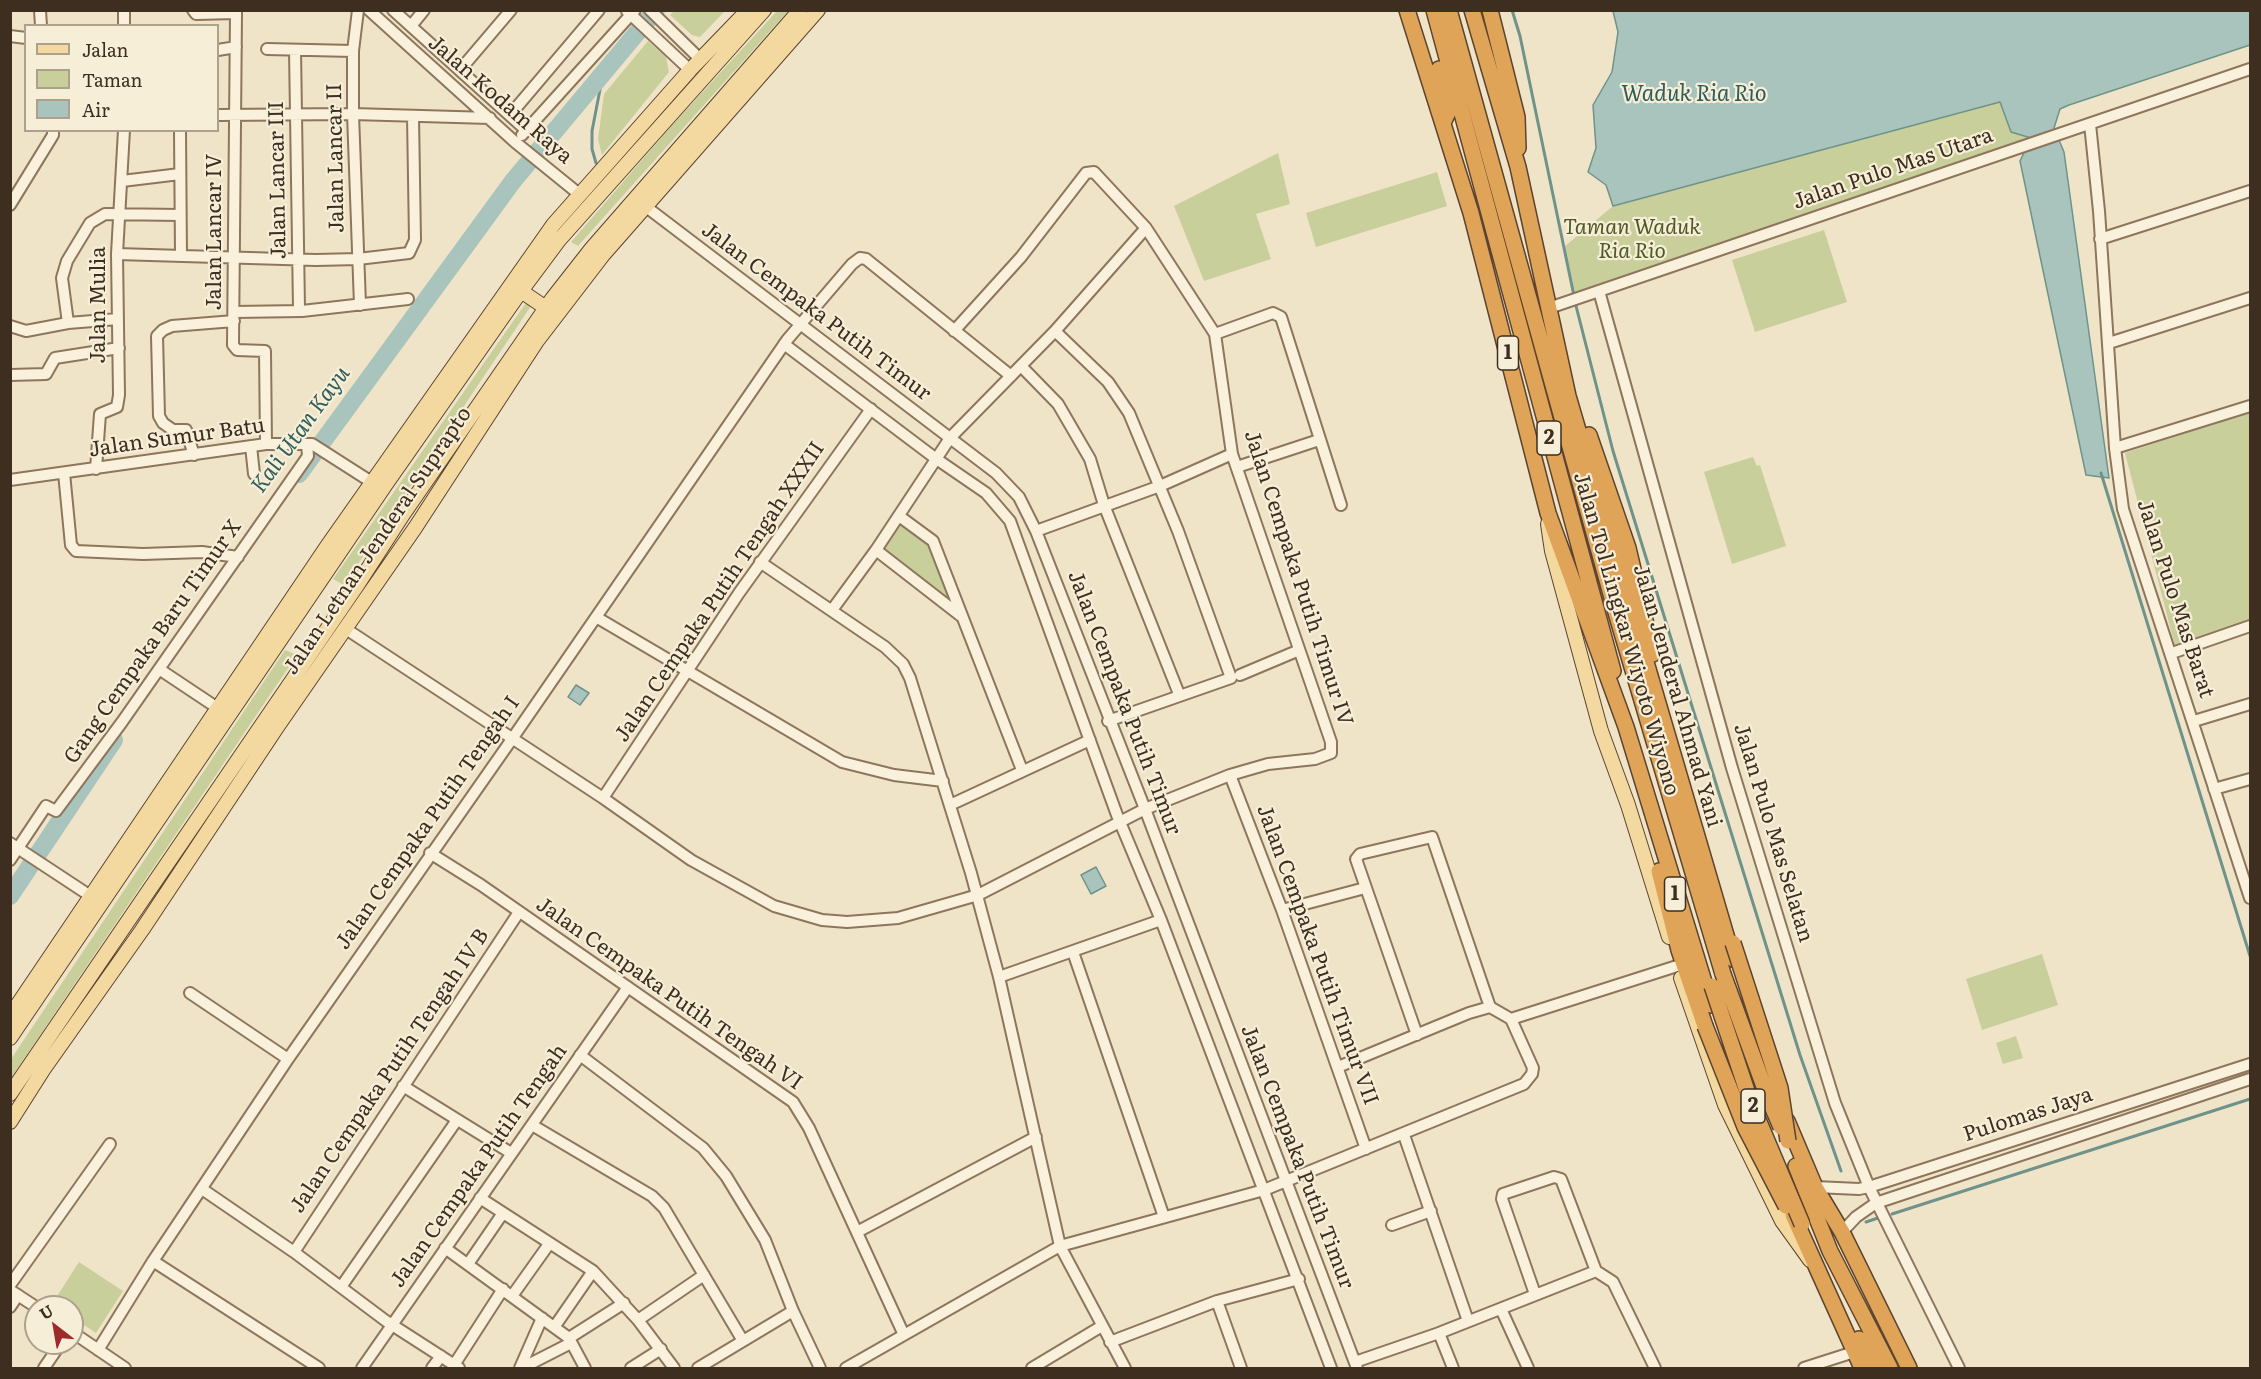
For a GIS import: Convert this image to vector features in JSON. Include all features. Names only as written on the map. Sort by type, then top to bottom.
[{"type":"highway","name":"1","points":[[1407,10],[1477,235],[1548,520],[1626,728],[1687,932],[1746,1106],[1862,1368]]},
{"type":"highway","name":"1","points":[[1425,10],[1449,109],[1443,123]]},
{"type":"highway","name":"Jalan Tol Lingkar Wiyoto Wiyono","points":[[1434,10],[1581,558],[1668,854],[1742,1076],[1802,1224]]},
{"type":"highway","name":"Jalan Tol Lingkar Wiyoto Wiyono","points":[[1449,10],[1614,604],[1723,974],[1766,1092],[1788,1140]]},
{"type":"highway","name":"Jalan Jenderal Ahmad Yani","points":[[1472,10],[1518,167],[1553,306],[1568,396],[1756,1036],[1775,1092],[1815,1187],[1842,1232],[1909,1368]]},
{"type":"highway","points":[[1490,10],[1517,117],[1518,167]]},
{"type":"highway","points":[[1567,380],[1575,394],[1625,537],[1660,685],[1732,943],[1780,1088],[1788,1140]]},
{"type":"highway","points":[[1548,520],[1614,712],[1655,853],[1679,950],[1719,1066],[1782,1201],[1802,1224]]},
{"type":"highway","points":[[1725,1046],[1756,1036]]},
{"type":"highway","points":[[1746,1106],[1775,1092]]},
{"type":"highway","name":"2","points":[[1788,1140],[1806,1195],[1830,1251],[1890,1368]]},
{"type":"highway","name":"2","points":[[1802,1224],[1874,1368]]},
{"type":"main road","name":"Jalan Letnan Jenderal Suprapto","points":[[10,1016],[406,434],[553,225],[690,70],[748,10]]},
{"type":"main road","name":"Jalan Letnan Jenderal Suprapto","points":[[10,1038],[218,730],[521,291],[559,240],[764,10]]},
{"type":"main road","name":"Jalan Letnan Jenderal Suprapto","points":[[10,1094],[432,471],[546,308],[592,248],[800,10]]},
{"type":"main road","name":"Jalan Letnan Jenderal Suprapto","points":[[10,1122],[43,1070],[142,930],[277,727],[346,630],[537,341],[587,275],[645,206],[818,10]]},
{"type":"main road","points":[[740,80],[763,73]]},
{"type":"main road","points":[[613,158],[616,176]]},
{"type":"main road","points":[[521,291],[546,308]]},
{"type":"main road","points":[[406,434],[427,426]]},
{"type":"main road","points":[[432,471],[435,496]]},
{"type":"main road","name":"1","points":[[1548,520],[1601,730],[1650,874],[1677,966],[1708,1058],[1744,1145],[1788,1231],[1817,1269]]},
{"type":"main road","points":[[258,654],[260,672]]},
{"type":"main road","points":[[255,733],[277,727]]},
{"type":"street","name":"Jalan Lancar II","points":[[358,10],[353,51],[353,114],[360,305]]},
{"type":"street","name":"Jalan Kodam Raya","points":[[369,10],[515,142],[579,194]]},
{"type":"street","points":[[393,10],[526,130]]},
{"type":"street","points":[[411,26],[424,10]]},
{"type":"street","points":[[460,70],[511,10]]},
{"type":"street","points":[[510,115],[599,10]]},
{"type":"street","points":[[650,10],[701,60]]},
{"type":"street","points":[[194,12],[236,12]]},
{"type":"street","name":"Jalan Lancar IV","points":[[236,12],[234,116],[236,349],[265,351],[266,444]]},
{"type":"street","points":[[515,142],[630,15],[690,70]]},
{"type":"street","points":[[219,50],[236,47]]},
{"type":"street","points":[[267,50],[353,51]]},
{"type":"street","name":"Jalan Lancar III","points":[[295,50],[299,309]]},
{"type":"street","name":"Jalan Pulo Mas Utara","points":[[1553,306],[2250,69]]},
{"type":"street","points":[[219,115],[353,114],[489,118]]},
{"type":"street","points":[[117,254],[358,259],[405,254],[412,249],[414,240],[413,116]]},
{"type":"street","name":"Jalan Pulo Mas Barat","points":[[2090,124],[2109,343],[2115,448],[2123,509],[2172,653],[2214,789],[2245,865],[2250,898]]},
{"type":"street","name":"Jalan Mulia","points":[[96,469],[100,414],[117,407],[119,401],[117,254],[124,132]]},
{"type":"street","points":[[180,132],[181,256]]},
{"type":"street","points":[[10,205],[53,133]]},
{"type":"street","name":"Jalan Cempaka Putih Timur IV","points":[[954,331],[1021,257],[1086,173],[1094,172],[1146,228],[1215,334],[1232,454],[1279,587],[1297,651],[1332,751],[1328,756],[1268,764],[1230,775]]},
{"type":"street","points":[[122,181],[180,174]]},
{"type":"street","points":[[2100,239],[2250,191]]},
{"type":"street","name":"Jalan Cempaka Putih Timur","points":[[645,206],[791,333],[996,473],[1019,497],[1036,531],[1282,1183],[1356,1365]]},
{"type":"street","points":[[68,323],[62,278],[67,261],[94,219],[105,214],[180,215]]},
{"type":"street","points":[[832,610],[876,550],[948,440],[1055,331],[1146,228]]},
{"type":"street","name":"Jalan Cempaka Putih Tengah I","points":[[98,1350],[153,1261],[288,1059],[430,853],[512,739],[791,333],[852,264],[864,258],[954,331]]},
{"type":"street","name":"Jalan Pulo Mas Selatan","points":[[1597,291],[1771,901],[1864,1188],[1959,1368]]},
{"type":"street","points":[[2109,343],[2250,298]]},
{"type":"street","points":[[194,455],[186,430],[173,430],[163,423],[159,416],[157,336],[172,326],[299,309],[302,311],[408,299]]},
{"type":"street","points":[[1215,334],[1273,313],[1281,317],[1341,505]]},
{"type":"street","points":[[10,326],[26,331],[68,323],[118,319]]},
{"type":"street","points":[[954,331],[1011,376]]},
{"type":"street","points":[[1055,331],[1102,377],[1121,400],[1160,486],[1235,676]]},
{"type":"street","points":[[791,333],[871,409],[986,493],[1010,521],[1090,740],[1266,1190],[1331,1368]]},
{"type":"street","points":[[10,375],[46,374],[50,372],[52,360],[55,358],[119,348]]},
{"type":"street","points":[[1021,366],[1058,404],[1090,459],[1104,505],[1179,694]]},
{"type":"street","points":[[2115,448],[2250,406]]},
{"type":"street","name":"Jalan Cempaka Putih Tengah XXXII","points":[[603,798],[760,562],[871,409]]},
{"type":"street","points":[[1237,467],[1319,440]]},
{"type":"street","name":"Jalan Sumur Batu","points":[[10,480],[266,444],[310,444]]},
{"type":"street","points":[[310,444],[373,483]]},
{"type":"street","name":"Gang Cempaka Baru Timur X","points":[[19,848],[46,806],[56,811],[160,669],[308,456],[310,444]]},
{"type":"street","points":[[251,446],[254,474]]},
{"type":"street","points":[[1036,531],[1160,486],[1232,454]]},
{"type":"street","points":[[64,473],[71,545],[76,551],[143,554],[202,552],[238,557]]},
{"type":"street","points":[[898,516],[933,541],[1022,770]]},
{"type":"street","points":[[876,550],[962,616]]},
{"type":"street","points":[[760,562],[885,647],[903,664],[910,678],[978,895],[1060,1246],[1125,1368]]},
{"type":"street","points":[[596,616],[842,762],[894,775],[943,782]]},
{"type":"street","points":[[2172,653],[2250,626]]},
{"type":"street","points":[[346,630],[603,798],[691,860],[790,912],[847,922],[898,918],[978,895],[1143,810],[1230,775]]},
{"type":"street","points":[[1108,720],[1235,676],[1297,651]]},
{"type":"street","points":[[160,669],[219,709]]},
{"type":"street","points":[[2194,721],[2250,704]]},
{"type":"street","points":[[950,804],[1090,740]]},
{"type":"street","name":"Jalan Cempaka Putih Timur VII","points":[[1230,775],[1282,910],[1366,1149]]},
{"type":"street","points":[[2214,789],[2250,779]]},
{"type":"street","points":[[846,1368],[1060,1246],[1266,1190],[1404,1135],[1528,1081],[1533,1068],[1511,1019],[1490,1007],[1432,837],[1360,854],[1356,859],[1417,1035]]},
{"type":"street","points":[[10,860],[19,848],[92,897]]},
{"type":"street","name":"Jalan Cempaka Putih Tengah VI","points":[[430,853],[793,1102],[809,1128],[904,1335]]},
{"type":"street","points":[[1282,910],[1365,888]]},
{"type":"street","name":"Jalan Cempaka Putih Tengah IV B","points":[[294,1252],[519,912]]},
{"type":"street","points":[[999,977],[1161,920]]},
{"type":"street","points":[[1073,952],[1164,1217]]},
{"type":"street","points":[[1511,1019],[1677,966]]},
{"type":"street","name":"Jalan Cempaka Putih Tengah","points":[[362,1368],[628,987]]},
{"type":"street","points":[[190,993],[288,1059]]},
{"type":"street","points":[[1338,1067],[1469,1013],[1490,1007]]},
{"type":"street","points":[[580,1055],[703,1148],[718,1167],[765,1240],[793,1311],[820,1368]]},
{"type":"street","name":"Pulomas Jaya","points":[[1815,1187],[1864,1188],[2250,1064]]},
{"type":"street","name":"Pulomas Jaya","points":[[1842,1232],[1856,1217],[1873,1205],[2250,1079]]},
{"type":"street","points":[[403,1086],[511,1153]]},
{"type":"street","points":[[341,1287],[457,1120]]},
{"type":"street","points":[[532,1125],[652,1196],[664,1208],[743,1341]]},
{"type":"street","points":[[1404,1135],[1468,1321]]},
{"type":"street","points":[[857,1232],[1036,1137]]},
{"type":"street","points":[[10,1285],[110,1144]]},
{"type":"street","points":[[1535,1294],[1502,1196],[1554,1177],[1561,1179],[1596,1270],[1613,1282],[1655,1368]]},
{"type":"street","points":[[202,1190],[294,1252],[392,1325],[457,1367],[503,1289]]},
{"type":"street","points":[[480,1198],[593,1271],[624,1303],[674,1368]]},
{"type":"street","points":[[1392,1225],[1431,1211]]},
{"type":"street","points":[[468,1264],[503,1213]]},
{"type":"street","points":[[512,1296],[549,1244]]},
{"type":"street","points":[[445,1248],[555,1326],[570,1340],[585,1368]]},
{"type":"street","points":[[153,1261],[319,1368]]},
{"type":"street","points":[[1356,1365],[1596,1270]]},
{"type":"street","points":[[555,1326],[593,1271]]},
{"type":"street","points":[[638,1320],[704,1275]]},
{"type":"street","points":[[1110,1342],[1217,1301],[1299,1279]]},
{"type":"street","points":[[10,1307],[14,1293]]},
{"type":"street","points":[[1217,1301],[1240,1368]]},
{"type":"street","points":[[521,1368],[570,1340],[624,1303]]},
{"type":"street","points":[[1501,1309],[1528,1368]]},
{"type":"street","points":[[698,1368],[793,1311]]},
{"type":"street","points":[[521,1368],[542,1318]]},
{"type":"street","points":[[1032,1368],[1102,1326]]},
{"type":"street","points":[[1439,1333],[1453,1368]]},
{"type":"street","points":[[84,1340],[125,1368]]},
{"type":"street","points":[[631,1368],[661,1349]]},
{"type":"street","points":[[1804,1368],[1854,1352]]},
{"type":"street","points":[[44,1368],[53,1355]]},
{"type":"street","points":[[432,1368],[441,1356]]},
{"type":"green space","points":[[675,10],[725,11],[700,37],[692,35],[670,15]]},
{"type":"green space","points":[[777,11],[788,11],[578,246],[571,242],[674,123]]},
{"type":"green space","points":[[648,41],[666,57],[669,72],[602,155],[598,139],[604,94]]},
{"type":"green space","name":"Taman Waduk Ria Rio","points":[[2000,102],[2011,132],[2031,138],[1575,299],[1564,247],[1613,206]]},
{"type":"green space","points":[[1278,153],[1290,204],[1256,214],[1271,259],[1204,281],[1174,206]]},
{"type":"green space","points":[[1437,172],[1447,206],[1316,247],[1306,213]]},
{"type":"green space","points":[[1824,230],[1847,302],[1755,332],[1732,260]]},
{"type":"green space","points":[[530,297],[535,300],[344,585],[333,579]]},
{"type":"green space","points":[[2250,412],[2250,620],[2175,646],[2125,453]]},
{"type":"green space","points":[[1753,457],[1757,466],[1760,465],[1786,546],[1732,564],[1704,472]]},
{"type":"green space","points":[[901,524],[926,542],[950,600],[882,549]]},
{"type":"green space","points":[[285,650],[297,655],[11,1078],[11,1059]]},
{"type":"green space","points":[[2042,954],[2058,1005],[1982,1030],[1966,979]]},
{"type":"green space","points":[[2016,1036],[2023,1058],[2003,1064],[1996,1043]]},
{"type":"green space","points":[[79,1262],[123,1291],[96,1333],[84,1325],[84,1295],[58,1295]]},
{"type":"water","name":"Waduk Ria Rio","points":[[1613,11],[2250,11],[2250,45],[2069,105],[2060,109],[2054,128],[2064,152],[2109,478],[2086,475],[2020,161],[2031,138],[2011,132],[2000,102],[1613,206],[1606,185],[1588,172],[1596,148],[1593,105],[1612,72],[1618,32]]},
{"type":"water","points":[[576,685],[589,693],[580,705],[568,697]]},
{"type":"water","points":[[1096,867],[1106,886],[1091,894],[1081,875]]},
{"type":"waterway","name":"Kali Utan Kayu","points":[[299,474],[513,181],[656,10]]},
{"type":"waterway","points":[[1512,10],[1520,36],[1574,296]]},
{"type":"waterway","points":[[596,163],[592,149],[592,131],[603,74]]},
{"type":"waterway","points":[[1575,302],[1613,451],[1800,1055],[1841,1171]]},
{"type":"waterway","points":[[2101,473],[2250,956]]},
{"type":"waterway","name":"Kali Utan Kayu","points":[[10,896],[114,740]]},
{"type":"waterway","points":[[1892,1214],[2250,1099]]},
{"type":"waterway","points":[[1866,1222],[1878,1218]]}]
